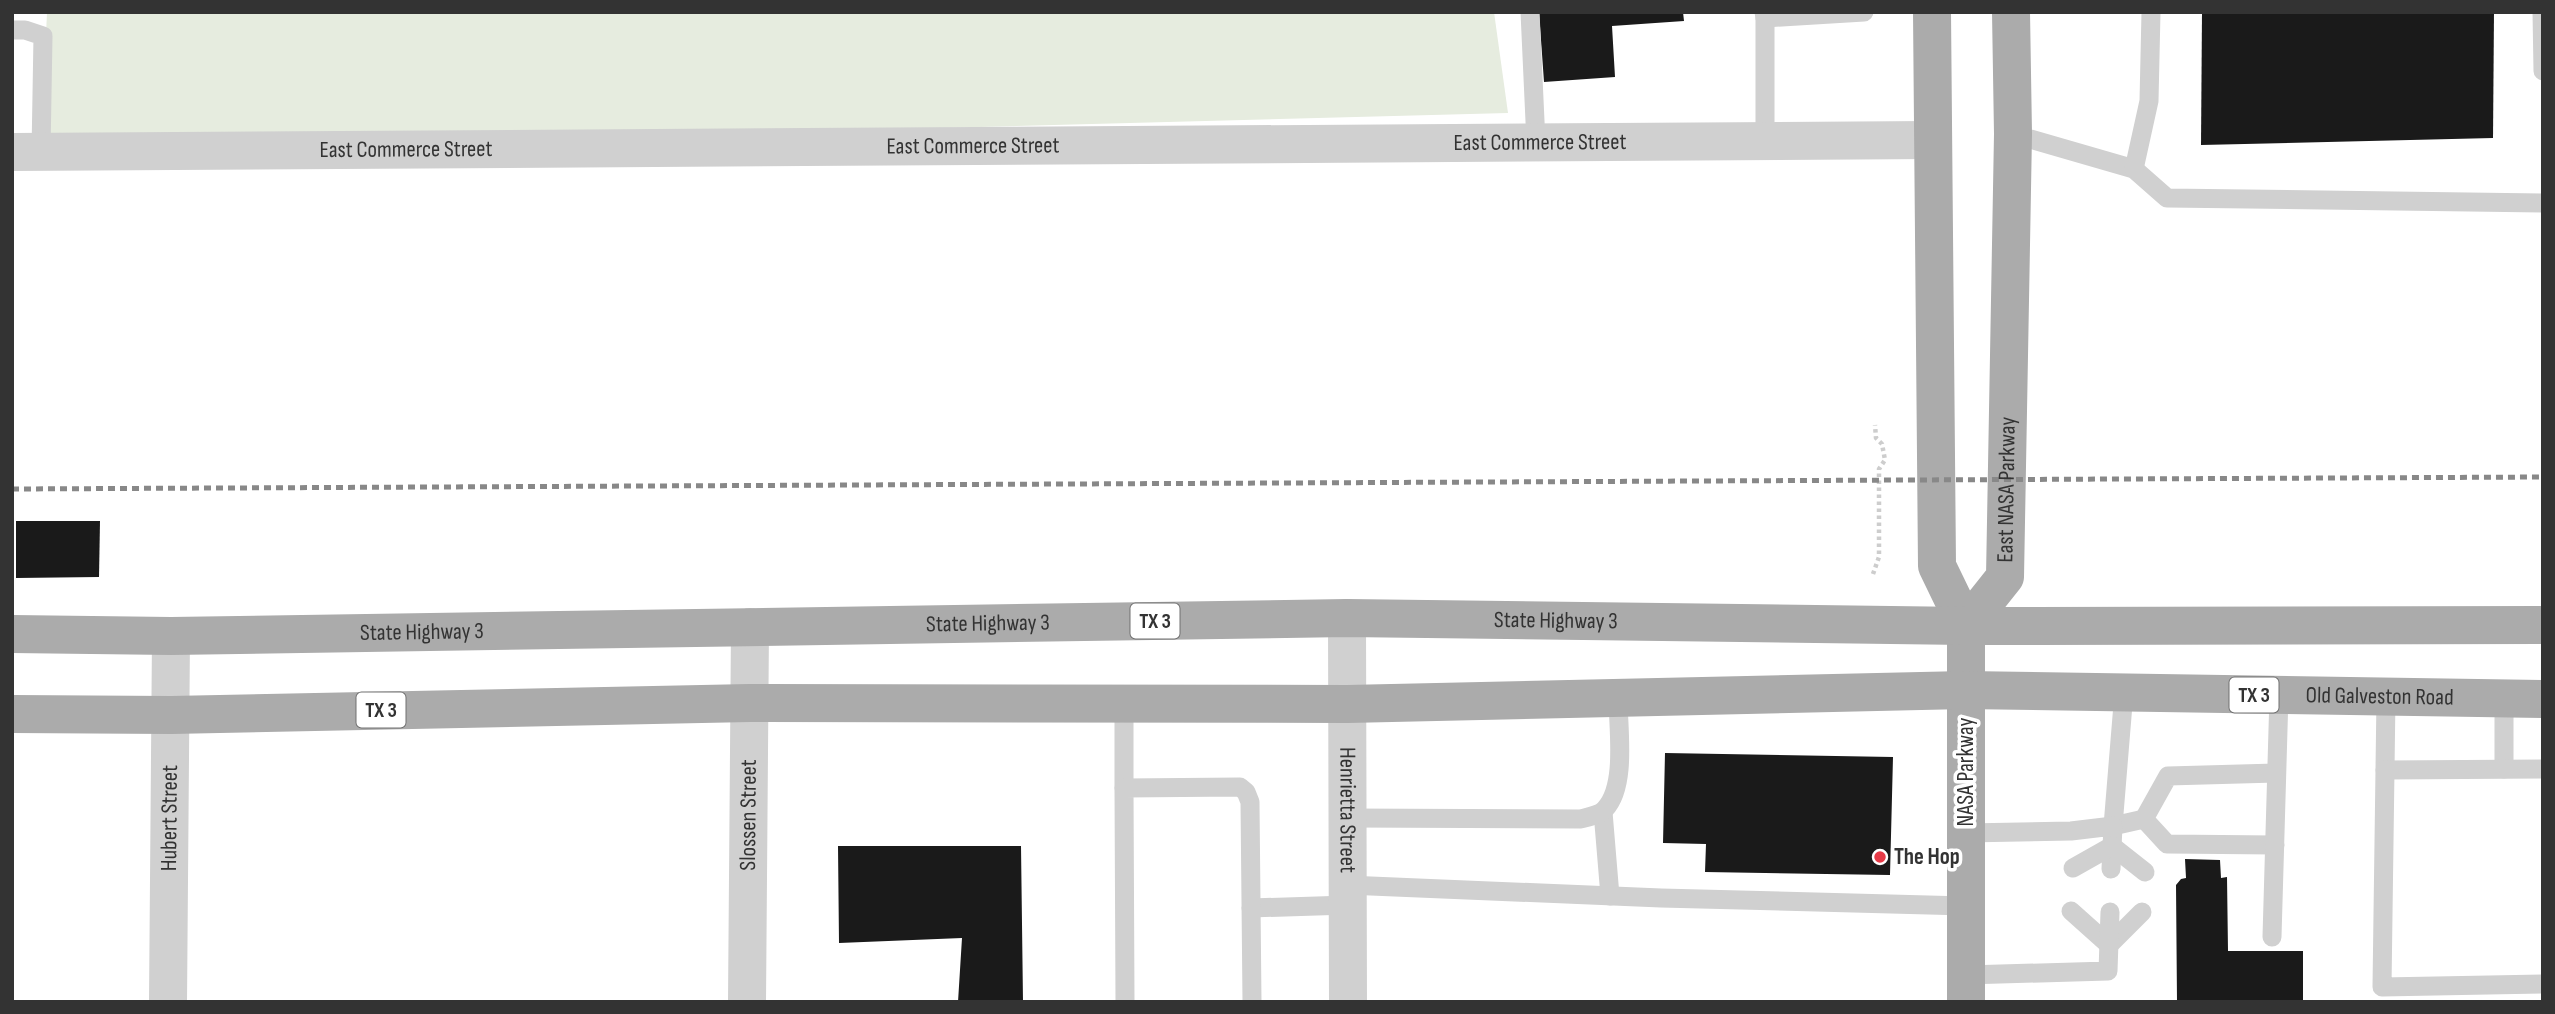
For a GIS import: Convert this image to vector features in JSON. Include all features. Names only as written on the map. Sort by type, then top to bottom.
[{"type":"main road","points":[[1932,12],[1937,566],[1966,626]]},
{"type":"main road","name":"East NASA Parkway","points":[[1966,626],[2005,577],[2013,134],[2011,12]]},
{"type":"main road","name":"State Highway 3","points":[[12,634],[172,636],[1347,618],[1966,626]]},
{"type":"main road","name":"TX 3","points":[[1966,626],[2543,625]]},
{"type":"main road","name":"NASA Parkway","points":[[1966,626],[1966,988]]},
{"type":"main road","name":"TX 3","points":[[12,715],[171,715],[750,703],[1347,704],[1965,690]]},
{"type":"main road","name":"Old Galveston Road","points":[[1965,690],[2543,699]]},
{"type":"street","name":"East Commerce Street","points":[[27,152],[1932,140]]},
{"type":"street","name":"Henrietta Street","points":[[1347,618],[1348,1002]]},
{"type":"street","name":"Slossen Street","points":[[747,1002],[750,626]]},
{"type":"street","name":"Hubert Street","points":[[168,1002],[172,636]]},
{"type":"lane","points":[[1530,12],[1536,143]]},
{"type":"lane","points":[[1765,141],[1765,15],[1864,12]]},
{"type":"lane","points":[[2134,169],[2149,100],[2151,12]]},
{"type":"lane","points":[[2542,12],[2543,71]]},
{"type":"lane","points":[[12,30],[25,30],[43,36],[27,152]]},
{"type":"lane","points":[[2013,134],[2134,169],[2168,198],[2543,203]]},
{"type":"lane","points":[[2111,869],[2124,692]]},
{"type":"lane","points":[[2272,937],[2279,695]]},
{"type":"lane","points":[[2386,697],[2382,987],[2543,984]]},
{"type":"lane","points":[[1609,896],[1603,812],[1616,793],[1619,753],[1618,698]]},
{"type":"lane","points":[[2504,699],[2504,769]]},
{"type":"lane","points":[[1124,704],[1125,1002]]},
{"type":"lane","points":[[2385,771],[2543,769]]},
{"type":"lane","points":[[2073,868],[2112,836],[2144,819],[2168,776],[2276,773]]},
{"type":"lane","points":[[1124,788],[1240,787],[1246,792],[1250,802],[1252,1002]]},
{"type":"lane","points":[[1348,818],[1580,819],[1603,812]]},
{"type":"lane","points":[[2144,819],[2167,844],[2275,845]]},
{"type":"lane","points":[[1966,833],[2071,831],[2112,836],[2145,872]]},
{"type":"lane","points":[[1251,908],[1347,895],[1609,896],[1966,906]]},
{"type":"lane","points":[[2071,911],[2109,945]]},
{"type":"lane","points":[[1966,988],[2108,971],[2110,912]]},
{"type":"lane","points":[[2109,945],[2142,912]]},
{"type":"path","points":[[1873,574],[1879,557],[1879,469],[1885,460],[1882,444],[1876,438],[1875,425]]},
{"type":"shaded area","points":[[47,12],[1494,12],[1508,113],[41,152]]},
{"type":"building","points":[[1539,12],[1683,12],[1684,21],[1612,26],[1615,77],[1544,82]]},
{"type":"building","points":[[2202,12],[2494,12],[2493,138],[2201,145]]},
{"type":"building","points":[[16,521],[100,521],[99,577],[16,578]]},
{"type":"building","points":[[1665,753],[1893,757],[1890,875],[1705,872],[1706,844],[1663,843]]},
{"type":"building","points":[[838,846],[1021,846],[1023,1002],[958,1002],[962,938],[839,943]]},
{"type":"building","points":[[2185,859],[2220,860],[2221,878],[2227,877],[2228,951],[2303,951],[2303,1002],[2177,1002],[2176,885],[2186,878]]},
{"type":"railway","points":[[12,489],[2543,477]]},
{"type":"place","name":"The Hop","points":[[1880,857]]}]
